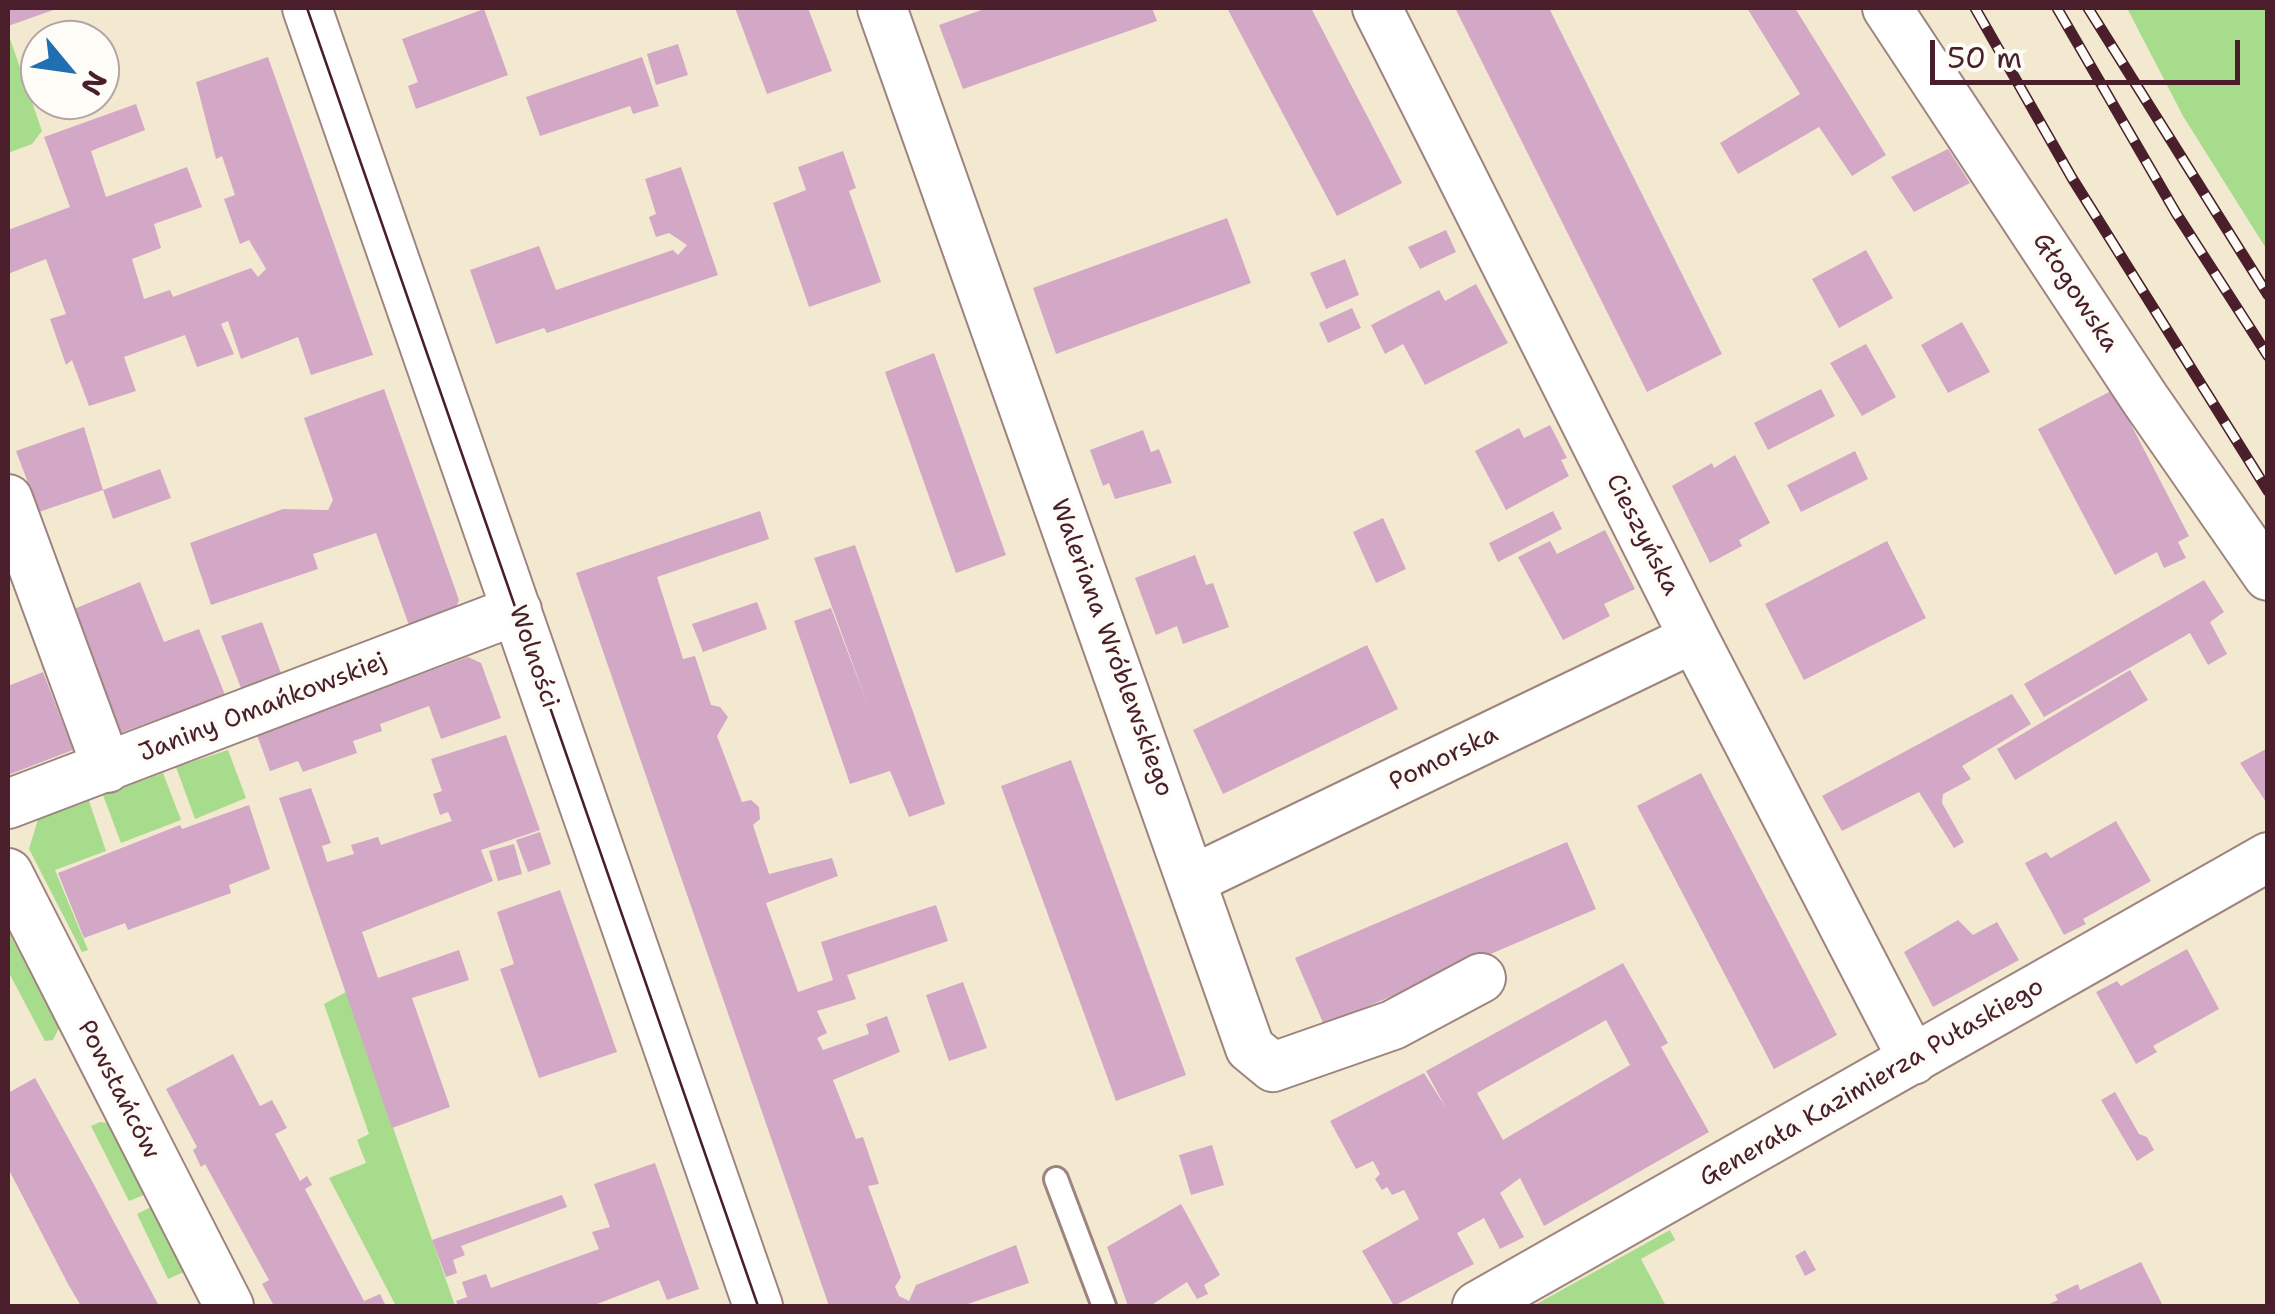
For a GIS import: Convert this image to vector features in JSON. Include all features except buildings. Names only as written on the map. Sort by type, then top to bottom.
[{"type":"street","name":"Wolności","points":[[307,8],[758,1306]]},
{"type":"street","name":"Waleriana Wróblewskiego","points":[[882,8],[1194,879],[1250,1048],[1273,1067],[1393,1024],[1481,978]]},
{"type":"street","name":"Cieszyńska","points":[[1377,8],[1694,638],[1913,1060]]},
{"type":"street","name":"Głogowska","points":[[1887,8],[2145,399],[2268,576]]},
{"type":"street","points":[[8,499],[107,768]]},
{"type":"street","name":"Janiny Omańkowskiej","points":[[8,804],[517,610]]},
{"type":"street","name":"Pomorska","points":[[1194,879],[1694,638]]},
{"type":"street","name":"Generała Kazimierza Pułaskiego","points":[[1477,1306],[2268,858]]},
{"type":"street","name":"Powstańców","points":[[8,873],[229,1306]]},
{"type":"lane","points":[[1056,1179],[1104,1306]]},
{"type":"green space","points":[[2127,8],[2267,8],[2267,250],[2183,116]]},
{"type":"green space","points":[[8,33],[20,68],[20,120],[38,120],[42,131],[32,144],[8,153]]},
{"type":"green space","points":[[228,750],[246,798],[195,819],[176,767]]},
{"type":"green space","points":[[163,773],[181,820],[121,843],[103,795]]},
{"type":"green space","points":[[89,801],[106,851],[55,870],[88,950],[82,952],[29,849],[38,819]]},
{"type":"green space","points":[[8,931],[59,1028],[53,1040],[45,1041],[8,971]]},
{"type":"green space","points":[[346,992],[455,1306],[396,1306],[329,1178],[366,1163],[357,1140],[369,1134],[324,1004]]},
{"type":"green space","points":[[108,1123],[146,1194],[129,1201],[91,1126]]},
{"type":"green space","points":[[151,1207],[186,1271],[168,1279],[137,1214]]},
{"type":"green space","points":[[1670,1230],[1675,1240],[1641,1259],[1666,1306],[1533,1306]]},
{"type":"tram line","points":[[307,8],[758,1306]]},
{"type":"railway","points":[[1975,8],[2072,178],[2268,491]]},
{"type":"railway","points":[[2057,8],[2176,213],[2268,356]]},
{"type":"railway","points":[[2088,8],[2268,295]]}]
